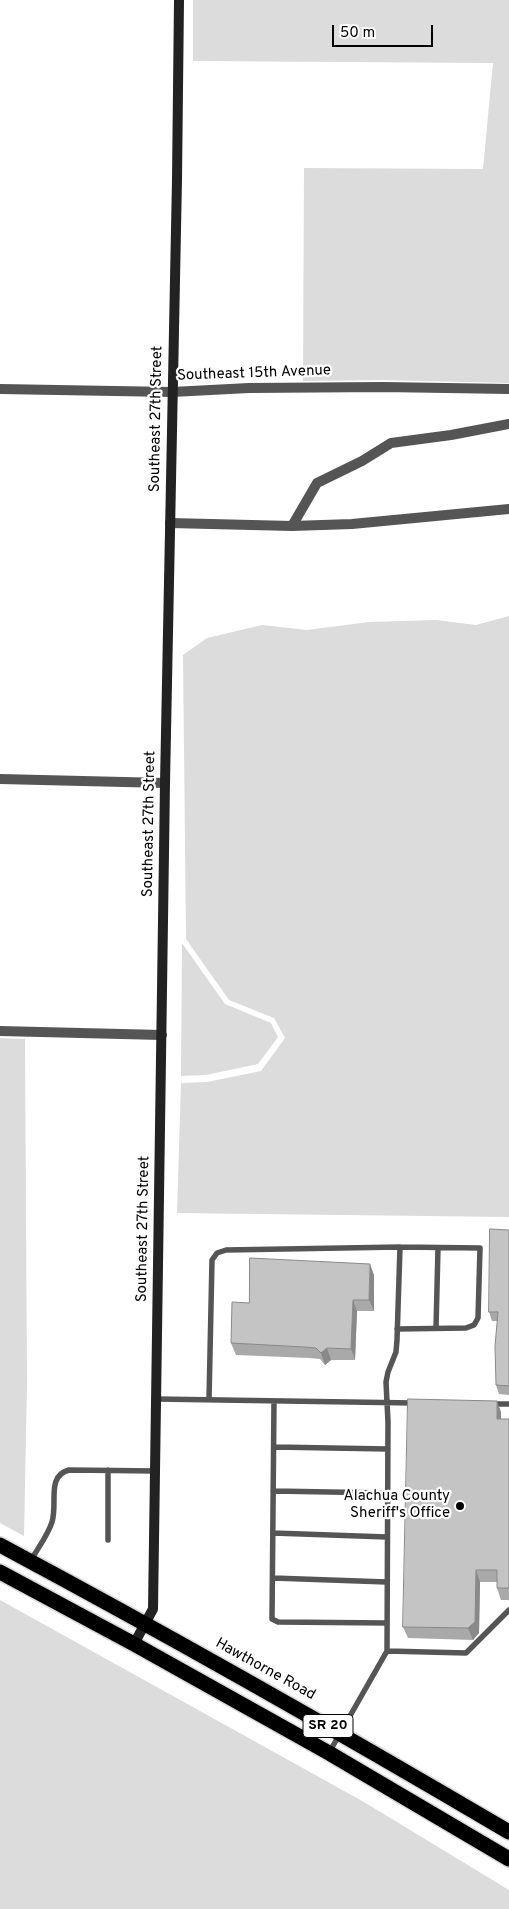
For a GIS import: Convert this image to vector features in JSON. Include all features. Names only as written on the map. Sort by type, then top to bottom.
[{"type":"highway","name":"Hawthorne Road","points":[[0,1545],[145,1623],[509,1832]]},
{"type":"highway","name":"SR 20","points":[[0,1572],[328,1752],[509,1859]]},
{"type":"street","name":"Southeast 27th Street","points":[[134,1644],[153,1609],[179,0]]},
{"type":"street","name":"Southeast 15th Avenue","points":[[0,389],[172,392],[250,388],[383,386],[509,389]]},
{"type":"street","points":[[292,526],[317,483],[362,461],[391,443],[451,435],[509,424]]},
{"type":"street","points":[[170,523],[292,526],[352,524],[509,509]]},
{"type":"street","points":[[0,779],[165,783]]},
{"type":"street","points":[[0,1031],[162,1035]]},
{"type":"lane","points":[[209,1400],[212,1260],[217,1253],[226,1250],[400,1247],[480,1248],[478,1318],[474,1326],[466,1328],[397,1329]]},
{"type":"lane","points":[[328,1752],[341,1734],[387,1651],[387,1402],[388,1372],[396,1352],[400,1247]]},
{"type":"lane","points":[[436,1328],[438,1248]]},
{"type":"lane","points":[[156,1399],[426,1403]]},
{"type":"lane","points":[[274,1401],[272,1618],[278,1622],[387,1624]]},
{"type":"lane","points":[[482,1404],[509,1404]]},
{"type":"lane","points":[[274,1447],[388,1449]]},
{"type":"lane","points":[[30,1561],[52,1523],[55,1485],[57,1477],[62,1472],[69,1470],[156,1471]]},
{"type":"lane","points":[[108,1470],[108,1540]]},
{"type":"lane","points":[[273,1490],[387,1493]]},
{"type":"lane","points":[[273,1533],[387,1537]]},
{"type":"lane","points":[[273,1578],[387,1582]]},
{"type":"lane","points":[[387,1651],[466,1653],[509,1610]]},
{"type":"shaded area","points":[[193,0],[509,0],[509,383],[383,380],[303,381],[304,168],[483,169],[493,63],[193,61]]},
{"type":"shaded area","points":[[509,616],[509,1217],[177,1213],[181,1083],[207,1082],[261,1071],[285,1038],[274,1018],[229,1000],[186,939],[183,655],[207,638],[262,625],[307,630],[369,622],[436,620],[476,625]]},
{"type":"shaded area","points":[[182,943],[225,1004],[271,1023],[278,1037],[258,1064],[206,1075],[181,1076]]},
{"type":"shaded area","points":[[0,1038],[25,1039],[27,1385],[24,1536],[0,1523]]},
{"type":"shaded area","points":[[0,1600],[364,1802],[509,1890],[509,1909],[0,1909]]},
{"type":"building","points":[[490,1229],[509,1230],[509,1386],[496,1385],[495,1346],[498,1312],[489,1312]]},
{"type":"building","points":[[250,1258],[370,1264],[369,1300],[353,1300],[351,1349],[327,1348],[321,1353],[316,1348],[231,1343],[232,1302],[249,1303]]},
{"type":"building","name":"Alachua County Sheriff's Office","points":[[408,1399],[497,1401],[497,1419],[509,1419],[509,1587],[497,1588],[497,1570],[476,1570],[475,1622],[468,1628],[403,1627]]},
{"type":"place","name":"Alachua County Sheriff's Office","points":[[460,1506]]}]
